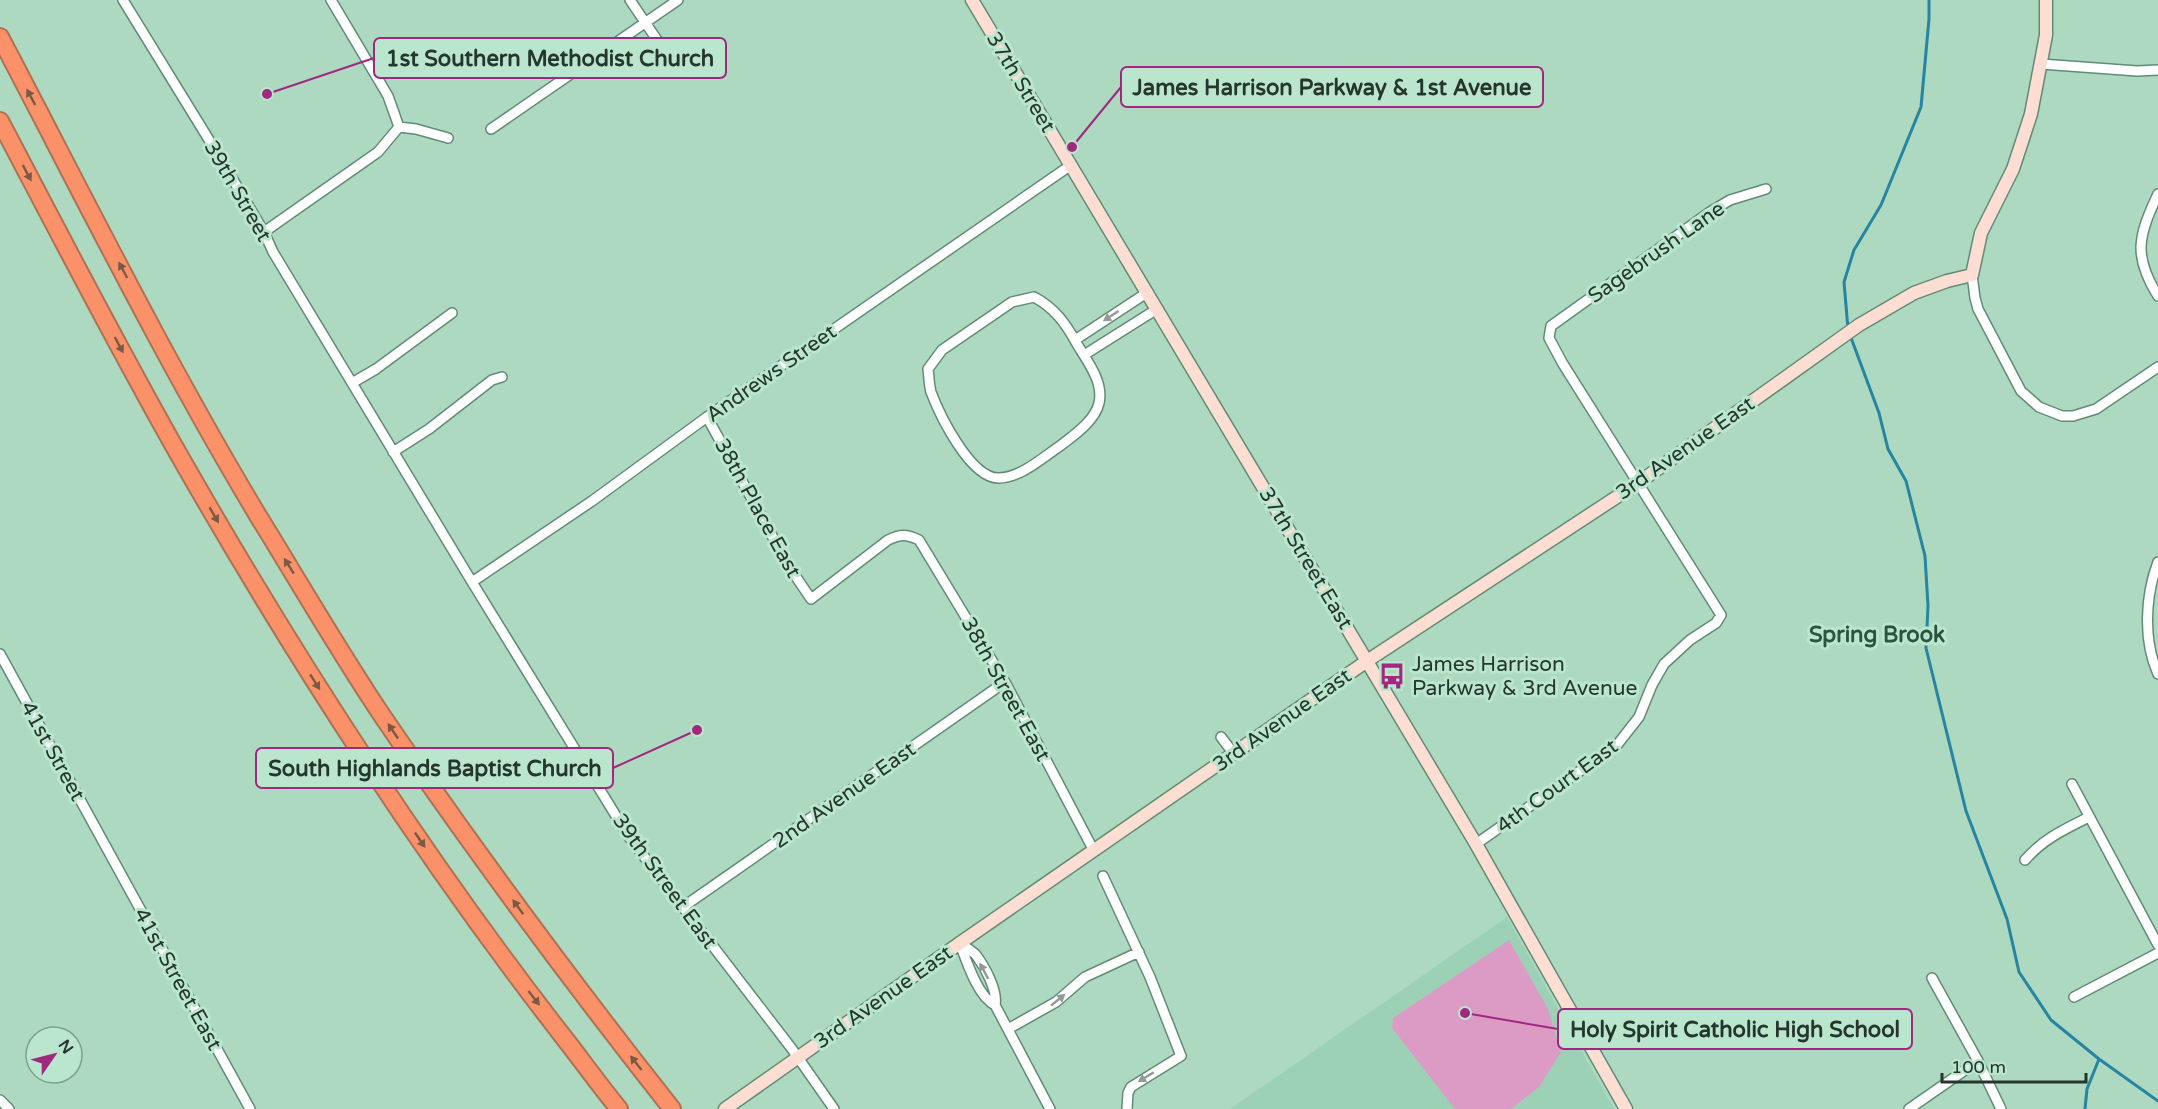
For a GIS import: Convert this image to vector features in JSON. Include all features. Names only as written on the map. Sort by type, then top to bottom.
[{"type":"highway","points":[[0,38],[175,368],[259,516],[317,612],[379,710],[439,797],[606,1025],[672,1109]]},
{"type":"highway","points":[[0,121],[182,461],[318,687],[444,875],[525,988],[619,1109]]},
{"type":"street","name":"39th Street","points":[[123,0],[472,582]]},
{"type":"street","points":[[331,0],[388,96],[399,127]]},
{"type":"street","points":[[630,0],[678,71]]},
{"type":"street","points":[[491,129],[678,0]]},
{"type":"street","name":"37th Street","points":[[972,0],[1071,165]]},
{"type":"street","points":[[2046,0],[2046,34],[2031,114],[2021,147],[2003,191],[1981,233],[1972,275],[1978,309],[2015,381],[2030,400],[2039,407],[2062,416],[2073,416],[2096,409],[2158,367]]},
{"type":"street","points":[[2041,64],[2137,71],[2158,70]]},
{"type":"street","points":[[264,232],[378,152],[399,127]]},
{"type":"street","points":[[399,127],[448,138]]},
{"type":"street","name":"37th Street East","points":[[1071,165],[1476,844],[1626,1109]]},
{"type":"street","name":"Andrews Street","points":[[472,582],[592,501],[707,417],[1071,165]]},
{"type":"street","name":"Sagebrush Lane","points":[[1638,483],[1563,364],[1549,338],[1551,326],[1710,212],[1730,200],[1766,189]]},
{"type":"street","points":[[2158,194],[2145,223],[2140,246],[2144,270],[2158,296]]},
{"type":"street","name":"3rd Avenue East","points":[[725,1109],[1367,661],[1638,483],[1858,325],[1914,293],[1947,280],[1972,275]]},
{"type":"street","points":[[1075,340],[1148,292]]},
{"type":"street","points":[[1034,297],[1056,311],[1075,340],[1097,379],[1100,393],[1099,404],[1089,422],[1036,463],[1014,476],[988,477],[970,462],[957,444],[931,391],[928,369],[942,350],[1012,302],[1034,297]]},
{"type":"street","points":[[1084,355],[1156,309]]},
{"type":"street","points":[[352,382],[376,369],[452,313]]},
{"type":"street","points":[[393,452],[429,429],[492,380],[502,377]]},
{"type":"street","name":"38th Place East","points":[[707,417],[788,565],[811,598],[888,540],[898,535],[909,535]]},
{"type":"street","name":"4th Court East","points":[[1476,844],[1617,745],[1639,717],[1652,685],[1664,664],[1689,640],[1716,623],[1721,615],[1638,483]]},
{"type":"street","name":"38th Street East","points":[[909,535],[919,540],[926,549],[1005,682],[1094,851]]},
{"type":"street","points":[[2158,562],[2151,584],[2148,618],[2152,654],[2158,674]]},
{"type":"street","name":"39th Street East","points":[[472,582],[629,837],[798,1058],[834,1109]]},
{"type":"street","name":"41st Street","points":[[0,654],[106,848]]},
{"type":"street","name":"2nd Avenue East","points":[[684,907],[1005,682]]},
{"type":"street","points":[[1221,736],[1234,754]]},
{"type":"street","points":[[2072,784],[2158,945]]},
{"type":"street","points":[[2025,860],[2037,846],[2089,817]]},
{"type":"street","name":"41st Street East","points":[[106,848],[250,1109]]},
{"type":"street","points":[[1103,876],[1139,952],[1181,1056],[1131,1087],[1128,1093],[1127,1109]]},
{"type":"street","points":[[960,943],[975,955],[983,968],[997,998],[995,1005],[1050,1109]]},
{"type":"street","points":[[1008,1029],[1056,1002],[1085,977],[1139,952]]},
{"type":"street","points":[[2074,997],[2158,953]]},
{"type":"street","points":[[1932,978],[1978,1061],[2001,1109]]},
{"type":"street","points":[[1909,1109],[1978,1061]]},
{"type":"street","points":[[0,1100],[9,1109]]},
{"type":"shaded area","points":[[1507,917],[1614,1109],[1230,1109]]},
{"type":"shaded area","points":[[1509,940],[1548,1009],[1561,1052],[1539,1087],[1511,1109],[1455,1109],[1392,1028],[1393,1018]]},
{"type":"waterway","points":[[1848,329],[1844,282],[1854,250],[1881,205],[1921,107],[1929,0]]},
{"type":"waterway","points":[[1850,335],[1879,413],[1888,449],[1906,481],[1925,556],[1928,606],[1926,648],[1966,811],[2007,919],[2019,972],[2051,1020],[2099,1059],[2158,1101]]},
{"type":"waterway","points":[[2085,1109],[2087,1089],[2099,1059]]},
{"type":"place","name":"1st Southern Methodist Church","points":[[267,94]]},
{"type":"place","name":"James Harrison Parkway & 1st Avenue","points":[[1072,147]]},
{"type":"place","name":"James Harrison Parkway & 3rd Avenue","points":[[1392,676]]},
{"type":"place","name":"South Highlands Baptist Church","points":[[697,730]]},
{"type":"place","name":"Holy Spirit Catholic High School","points":[[1465,1013]]},
{"type":"district","name":"Spring Brook","points":[[1877,634]]}]
